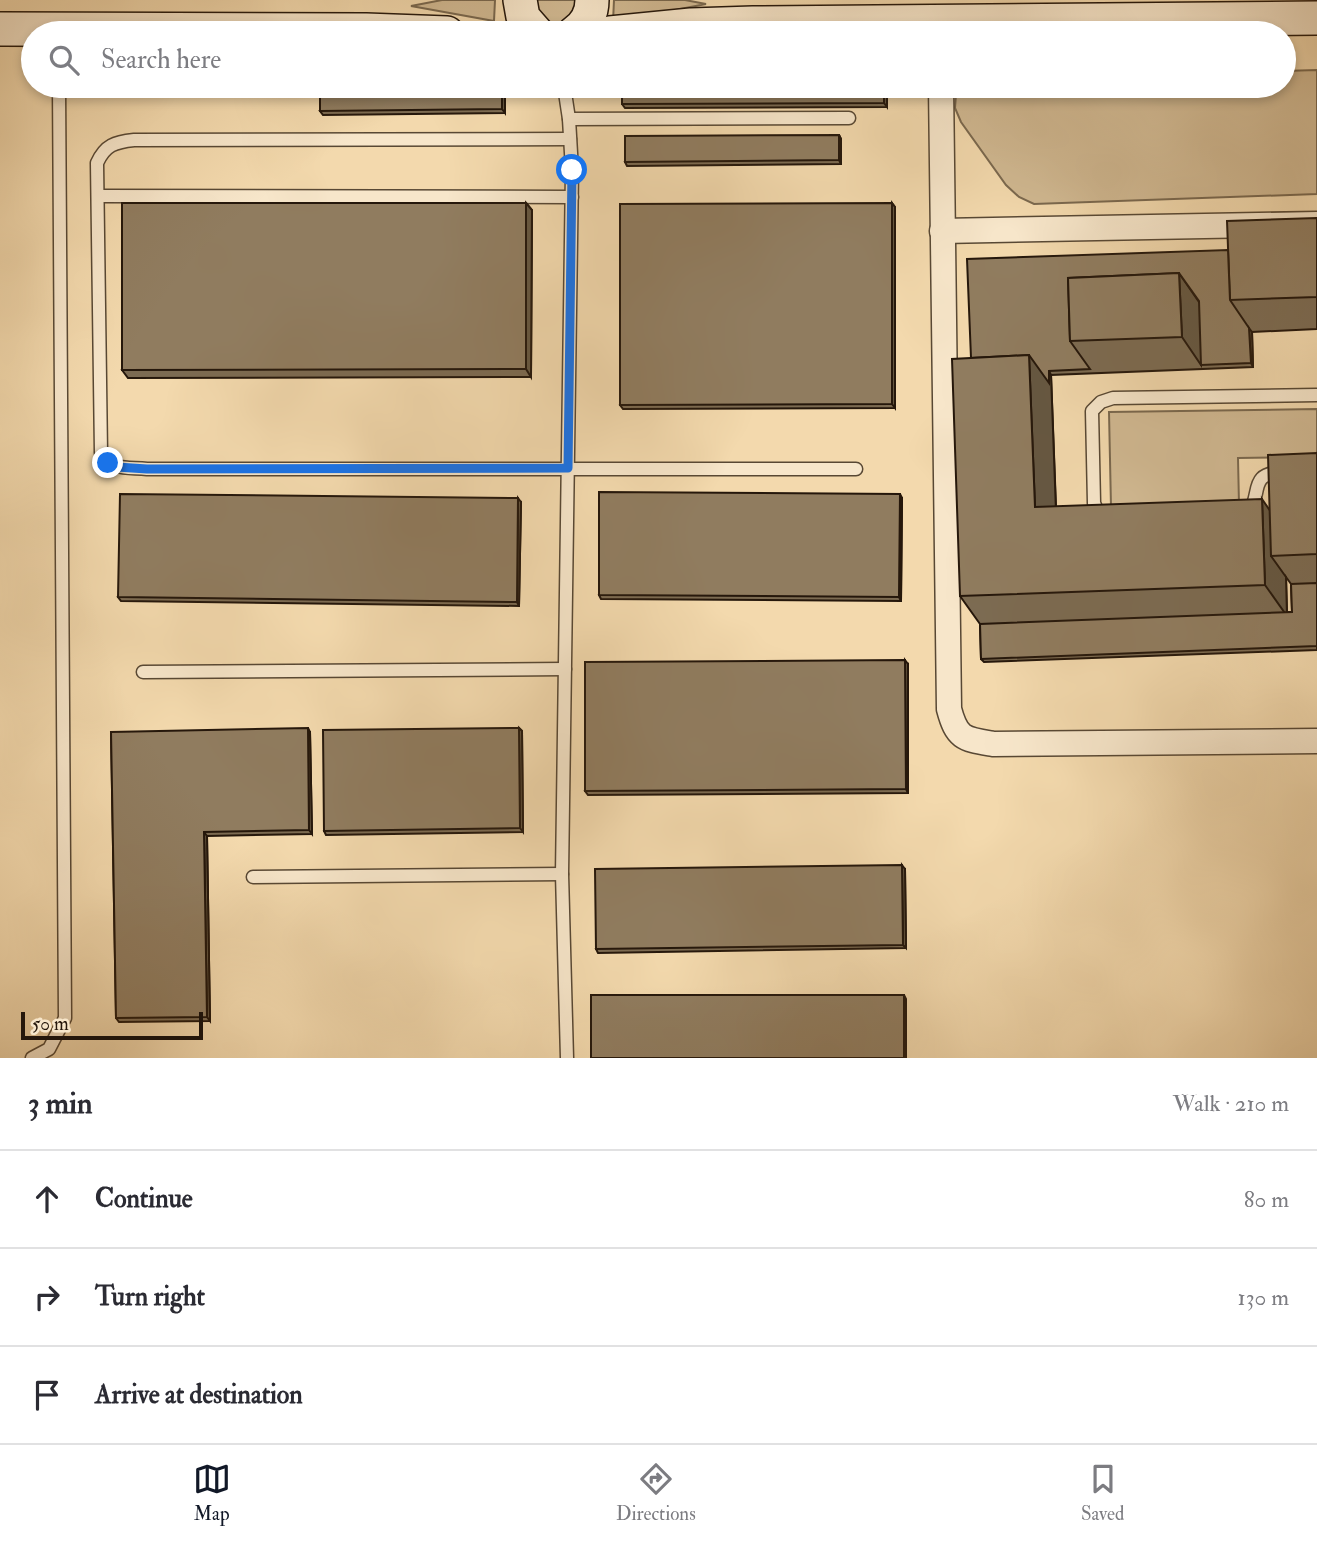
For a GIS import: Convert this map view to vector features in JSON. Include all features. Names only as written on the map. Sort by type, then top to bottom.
[{"type":"main road","points":[[520,0],[525,21]]},
{"type":"main road","points":[[587,21],[593,0]]},
{"type":"main road","points":[[1204,21],[1317,18]]},
{"type":"main road","points":[[0,29],[21,30]]},
{"type":"street","points":[[941,98],[949,709],[959,735],[993,744],[1317,741]]},
{"type":"street","points":[[942,231],[1317,223]]},
{"type":"lane","points":[[32,1058],[49,1049],[65,1018],[58,98]]},
{"type":"lane","points":[[566,98],[572,197],[562,874],[567,1058]]},
{"type":"lane","points":[[569,119],[849,118]]},
{"type":"lane","points":[[570,139],[113,142],[102,152],[97,163],[101,453],[108,463],[117,467],[147,469],[856,469]]},
{"type":"lane","points":[[97,196],[572,197]]},
{"type":"lane","points":[[1118,521],[1105,521],[1094,503],[1092,411],[1101,402],[1113,398],[1317,395]]},
{"type":"lane","points":[[1235,520],[1247,514],[1254,506],[1261,478],[1270,472],[1293,471]]},
{"type":"lane","points":[[143,672],[565,669]]},
{"type":"lane","points":[[253,877],[562,874]]},
{"type":"shaded area","points":[[442,0],[495,0],[494,21],[411,6]]},
{"type":"shaded area","points":[[536,0],[579,0],[579,9],[568,21],[547,21],[540,16]]},
{"type":"shaded area","points":[[614,0],[685,0],[706,4],[618,21],[613,21]]},
{"type":"shaded area","points":[[1317,70],[1317,194],[1034,204],[1019,197],[1006,185],[961,122],[955,108],[956,98],[1296,98],[1296,71]]},
{"type":"shaded area","points":[[1317,409],[1317,457],[1238,458],[1239,504],[1111,507],[1109,412]]},
{"type":"building","points":[[320,98],[502,98],[502,109],[320,111]]},
{"type":"building","points":[[622,98],[884,98],[884,103],[622,104]]},
{"type":"building","points":[[839,135],[839,160],[625,162],[625,136]]},
{"type":"building","points":[[122,203],[526,203],[526,369],[122,370]]},
{"type":"building","points":[[892,203],[892,404],[620,405],[620,204]]},
{"type":"building","points":[[1317,218],[1317,297],[1230,300],[1227,221]]},
{"type":"building","points":[[1228,250],[1230,300],[1249,328],[1251,363],[1201,365],[1199,301],[1179,273],[1068,278],[1070,341],[1090,369],[1049,371],[1049,383],[1029,355],[971,358],[967,259]]},
{"type":"building","points":[[1179,273],[1182,337],[1070,341],[1068,278]]},
{"type":"building","points":[[1029,355],[1035,507],[1262,499],[1265,585],[960,596],[952,359]]},
{"type":"building","points":[[1317,453],[1317,554],[1271,556],[1268,455]]},
{"type":"building","points":[[599,492],[900,494],[899,597],[599,595]]},
{"type":"building","points":[[120,494],[518,498],[517,602],[118,597]]},
{"type":"building","points":[[1317,583],[1317,646],[981,659],[980,624],[1292,612],[1291,584]]},
{"type":"building","points":[[905,660],[906,789],[585,791],[585,662]]},
{"type":"building","points":[[308,728],[309,830],[204,832],[207,1017],[116,1018],[111,732]]},
{"type":"building","points":[[519,728],[520,828],[324,831],[323,730]]},
{"type":"building","points":[[902,865],[903,945],[596,949],[595,869]]},
{"type":"building","points":[[591,995],[904,995],[904,1058],[591,1058]]},
{"type":"route","points":[[108,463],[117,467],[147,469],[568,468],[572,170]]}]
